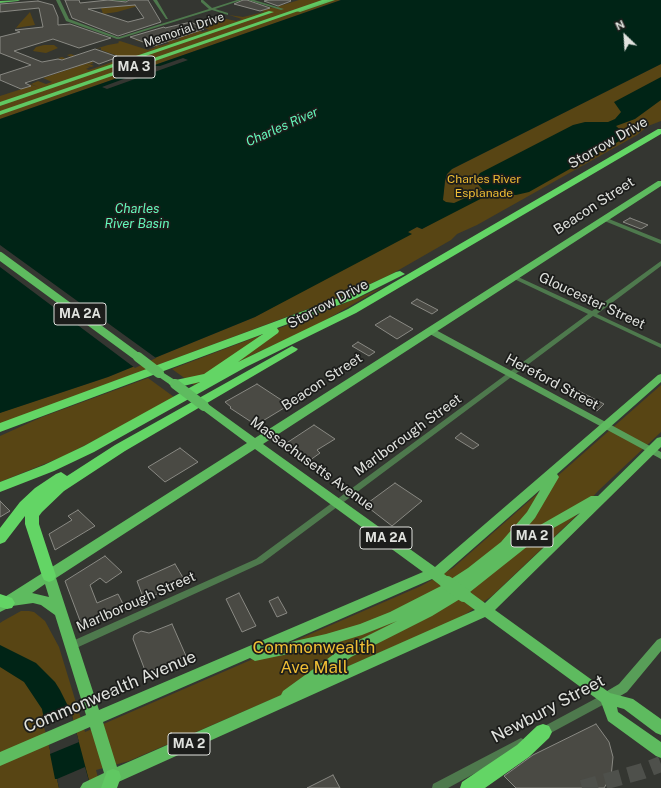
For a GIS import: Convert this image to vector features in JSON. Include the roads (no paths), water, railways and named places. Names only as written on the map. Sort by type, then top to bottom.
[{"type":"highway","points":[[294,4],[308,0]]},
{"type":"highway","name":"Memorial Drive","points":[[0,114],[327,0]]},
{"type":"highway","points":[[285,8],[291,11],[289,14]]},
{"type":"highway","name":"Memorial Drive","points":[[0,104],[285,8]]},
{"type":"highway","points":[[155,51],[169,55]]},
{"type":"highway","name":"Storrow Drive","points":[[0,428],[361,293],[396,276],[661,124]]},
{"type":"highway","name":"Storrow Drive","points":[[0,487],[89,449],[242,364],[302,336],[366,303],[661,131]]},
{"type":"highway","points":[[50,576],[32,524],[33,512],[59,488],[120,448],[346,318],[366,303]]},
{"type":"highway","points":[[175,384],[206,378],[244,351],[297,317]]},
{"type":"highway","points":[[0,432],[34,415]]},
{"type":"highway","points":[[0,538],[22,509],[42,490],[68,473],[120,448]]},
{"type":"highway","points":[[469,788],[523,751],[543,732]]},
{"type":"main road","points":[[0,1],[6,0]]},
{"type":"main road","points":[[0,1],[18,0]]},
{"type":"main road","name":"Memorial Drive","points":[[298,11],[333,0]]},
{"type":"main road","name":"Beacon Street","points":[[2,603],[50,576],[661,182]]},
{"type":"main road","name":"Massachusetts Avenue","points":[[0,256],[606,698],[628,704],[661,728]]},
{"type":"main road","name":"Hereford Street","points":[[431,331],[661,456]]},
{"type":"main road","name":"Commonwealth Avenue","points":[[0,759],[212,669],[280,638],[435,574],[451,563],[661,377]]},
{"type":"main road","name":"MA 2","points":[[89,787],[112,784],[284,699],[346,653],[431,610],[465,589],[544,527],[587,504],[611,488],[661,441]]},
{"type":"main road","name":"Commonwealth Avenue","points":[[212,669],[268,651],[322,641],[357,630],[395,616],[439,594],[472,572],[505,544],[531,515],[553,477],[562,465]]},
{"type":"main road","points":[[264,710],[469,620],[485,611],[497,601],[611,488]]},
{"type":"main road","points":[[50,576],[70,646],[94,718],[112,784]]},
{"type":"main road","points":[[2,603],[33,598],[45,601],[60,611]]},
{"type":"main road","name":"Newbury Street","points":[[606,698],[623,688],[661,643]]},
{"type":"main road","points":[[606,698],[613,716],[661,751]]},
{"type":"street","points":[[58,0],[67,20],[118,38],[240,0]]},
{"type":"street","points":[[111,1],[126,0]]},
{"type":"street","points":[[155,0],[167,18]]},
{"type":"street","points":[[250,0],[285,8]]},
{"type":"street","points":[[202,1],[211,9],[227,14]]},
{"type":"street","points":[[604,219],[661,242]]},
{"type":"street","name":"Marlborough Street","points":[[70,646],[259,561],[661,263]]},
{"type":"street","name":"Gloucester Street","points":[[514,277],[661,346]]},
{"type":"street","name":"Newbury Street","points":[[437,788],[606,698]]},
{"type":"water","name":"Charles River Basin","points":[[341,0],[661,0],[661,64],[452,169],[447,174],[445,181],[443,200],[446,202],[454,203],[483,190],[477,183],[477,177],[480,173],[573,125],[585,122],[608,122],[615,119],[621,112],[614,102],[661,77],[661,100],[635,119],[616,126],[624,133],[625,135],[623,139],[529,192],[516,195],[492,193],[422,229],[417,227],[408,232],[412,234],[255,317],[108,377],[0,413],[0,119]]},
{"type":"water","points":[[0,645],[36,663],[55,682],[71,712],[91,788],[59,788],[57,779],[55,779],[42,709],[24,682],[0,667]]},
{"type":"tunnel","points":[[582,788],[643,771],[661,764]]},
{"type":"water label","name":"Charles River","points":[[282,127]]},
{"type":"park label","name":"Charles River Esplanade","points":[[484,186]]},
{"type":"park label","name":"Commonwealth Ave Mall","points":[[314,658]]}]
